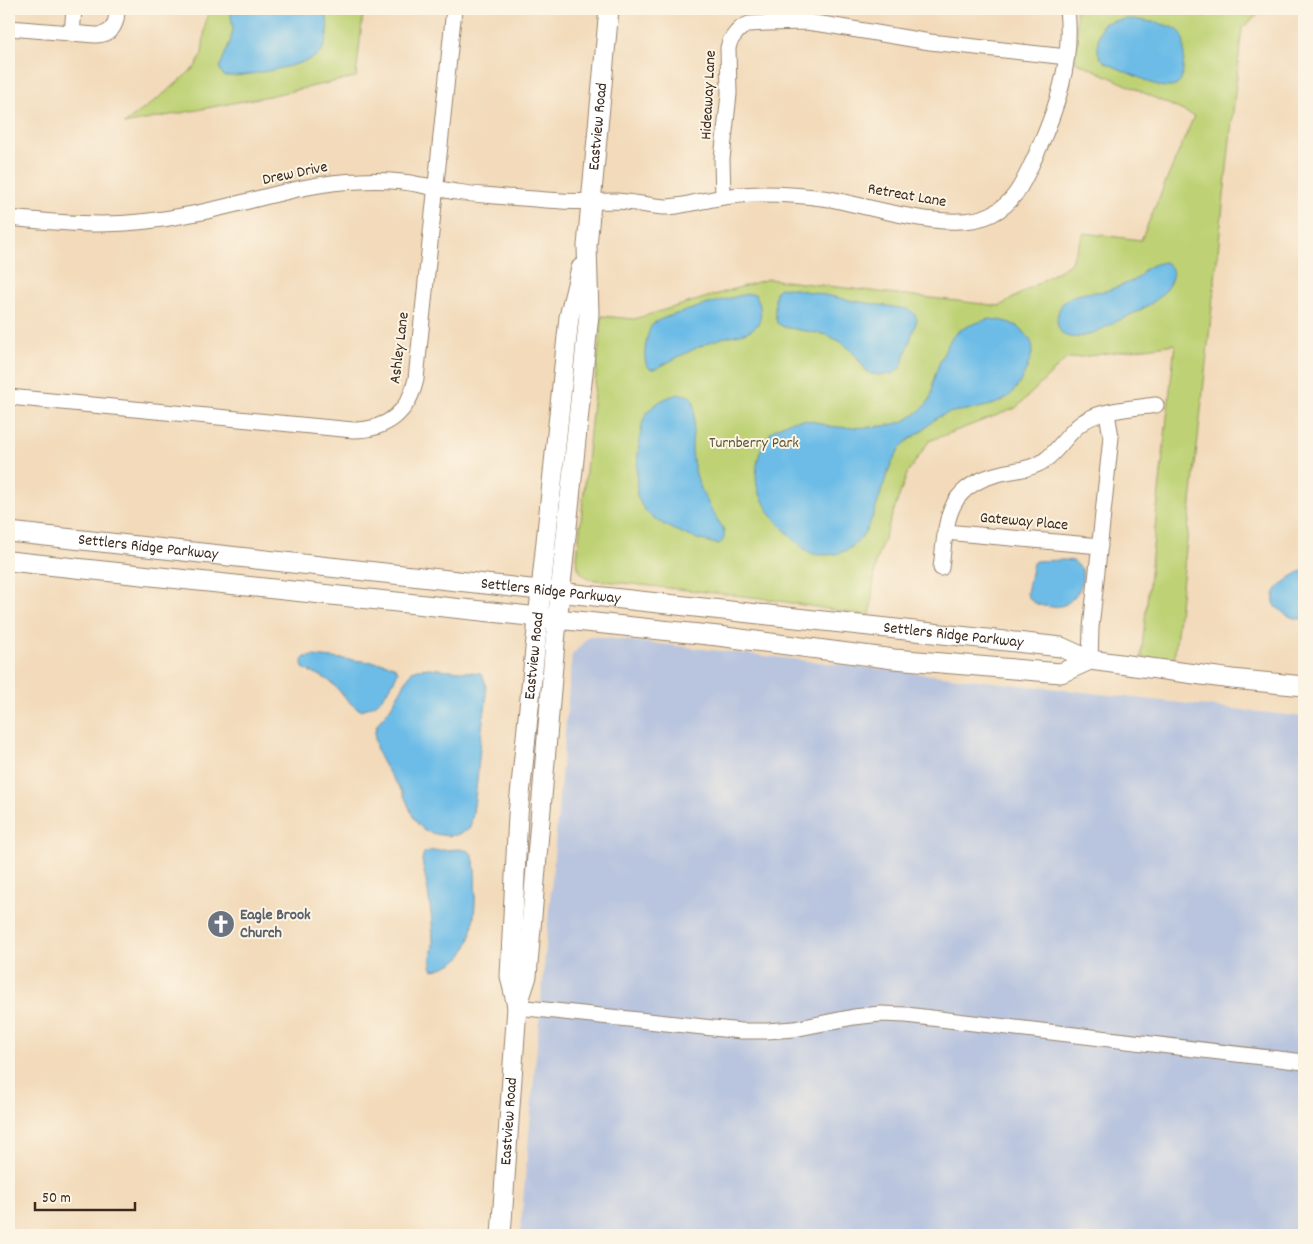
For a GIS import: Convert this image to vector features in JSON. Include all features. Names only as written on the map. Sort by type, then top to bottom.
[{"type":"street","points":[[72,34],[74,9]]},
{"type":"street","points":[[9,28],[95,36],[108,32],[114,25],[117,17],[116,9]]},
{"type":"street","name":"Ashley Lane","points":[[9,397],[353,430],[364,430],[384,424],[393,418],[407,402],[413,391],[416,379],[454,9]]},
{"type":"street","name":"Eastview Road","points":[[501,1235],[517,1007],[527,976],[558,619],[589,314],[587,246],[609,9]]},
{"type":"street","name":"Retreat Lane","points":[[590,201],[620,201],[670,207],[723,197],[764,194],[808,196],[906,216],[955,222],[972,221],[988,216],[1008,204],[1015,196],[1055,111],[1063,81],[1066,57],[1067,9]]},
{"type":"street","name":"Hideaway Lane","points":[[723,197],[722,158],[729,94],[728,48],[730,41],[736,33],[746,25],[766,22],[814,23],[930,42],[1066,57]]},
{"type":"street","name":"Drew Drive","points":[[9,218],[66,223],[104,224],[138,222],[195,214],[312,186],[359,181],[420,184],[456,192],[559,201],[590,201]]},
{"type":"street","name":"Eastview Road","points":[[517,1007],[510,976],[518,815],[569,317],[587,246]]},
{"type":"street","points":[[941,568],[945,532],[952,507],[958,496],[967,487],[987,476],[1034,466],[1045,460],[1082,422],[1091,417],[1107,412],[1156,405]]},
{"type":"street","points":[[1090,660],[1091,628],[1110,437],[1107,412]]},
{"type":"street","name":"Settlers Ridge Parkway","points":[[9,532],[1061,647],[1090,660],[1304,686]]},
{"type":"street","name":"Gateway Place","points":[[945,532],[1100,546]]},
{"type":"street","name":"Settlers Ridge Parkway","points":[[9,561],[718,636],[894,659],[1061,673],[1090,660]]},
{"type":"street","points":[[517,1007],[740,1031],[794,1029],[854,1017],[880,1014],[906,1015],[1304,1062]]},
{"type":"shaded area","points":[[589,636],[1304,717],[1304,1235],[520,1235],[572,655]]},
{"type":"green space","points":[[211,9],[361,9],[363,14],[356,77],[124,124],[170,89],[195,67],[202,54],[206,19]]},
{"type":"green space","name":"Turnberry Park","points":[[1076,9],[1137,9],[1206,16],[1207,9],[1265,9],[1242,28],[1174,661],[1141,657],[1175,344],[1066,359],[1016,408],[929,441],[907,474],[876,561],[870,616],[761,598],[595,580],[584,576],[578,567],[577,559],[602,316],[634,319],[768,279],[1000,306],[1070,264],[1084,233],[1141,240],[1194,116],[1075,61],[1077,37]]},
{"type":"water","points":[[230,9],[325,9],[328,26],[327,38],[320,53],[314,58],[259,73],[224,76],[220,66],[233,29]]},
{"type":"water","points":[[1129,19],[1165,25],[1181,33],[1184,42],[1183,73],[1180,82],[1176,86],[1158,86],[1106,63],[1100,58],[1098,45],[1103,24]]},
{"type":"water","points":[[1165,262],[1172,268],[1172,277],[1163,293],[1150,304],[1085,336],[1069,337],[1062,333],[1058,326],[1057,318],[1062,304],[1066,300],[1076,295],[1105,291],[1123,285],[1136,279],[1149,267]]},
{"type":"water","points":[[780,288],[790,288],[911,311],[915,314],[917,320],[901,367],[893,374],[871,374],[867,372],[857,357],[843,343],[827,335],[784,327],[777,323],[775,298],[776,291]]},
{"type":"water","points":[[747,294],[755,294],[761,312],[758,324],[751,330],[705,344],[655,369],[648,367],[645,352],[649,331],[654,323],[679,313]]},
{"type":"water","points":[[988,319],[1003,321],[1017,326],[1025,333],[1032,344],[1033,351],[1029,363],[1012,394],[996,403],[941,416],[905,443],[895,456],[868,527],[858,542],[844,551],[825,555],[808,552],[786,532],[769,512],[757,486],[758,459],[765,440],[773,430],[789,422],[800,420],[836,427],[857,428],[890,425],[906,420],[921,410],[930,400],[934,378],[948,343],[955,334],[966,327]]},
{"type":"water","points":[[680,394],[691,397],[693,400],[692,446],[695,469],[706,500],[723,528],[724,537],[719,544],[678,532],[668,527],[644,509],[637,495],[638,454],[645,416],[660,401]]},
{"type":"water","points":[[1036,561],[1073,561],[1082,569],[1082,583],[1072,599],[1064,605],[1048,607],[1037,604],[1029,598],[1027,593],[1033,563]]},
{"type":"water","points":[[1304,570],[1304,619],[1299,619],[1288,615],[1274,605],[1274,597],[1275,592],[1280,586],[1292,576]]},
{"type":"water","points":[[313,656],[383,663],[394,666],[398,671],[386,694],[379,702],[360,710],[351,704],[328,680],[303,668],[302,662],[304,658]]},
{"type":"water","points":[[430,668],[480,673],[486,685],[486,703],[470,828],[453,836],[431,833],[419,825],[401,790],[379,756],[375,740],[377,725],[391,707],[412,671]]},
{"type":"water","points":[[459,849],[470,852],[474,861],[475,902],[473,925],[463,954],[450,965],[433,970],[431,961],[433,943],[432,922],[422,860],[423,855],[425,852],[430,851]]},
{"type":"place","name":"Eagle Brook Church","points":[[221,924]]}]
